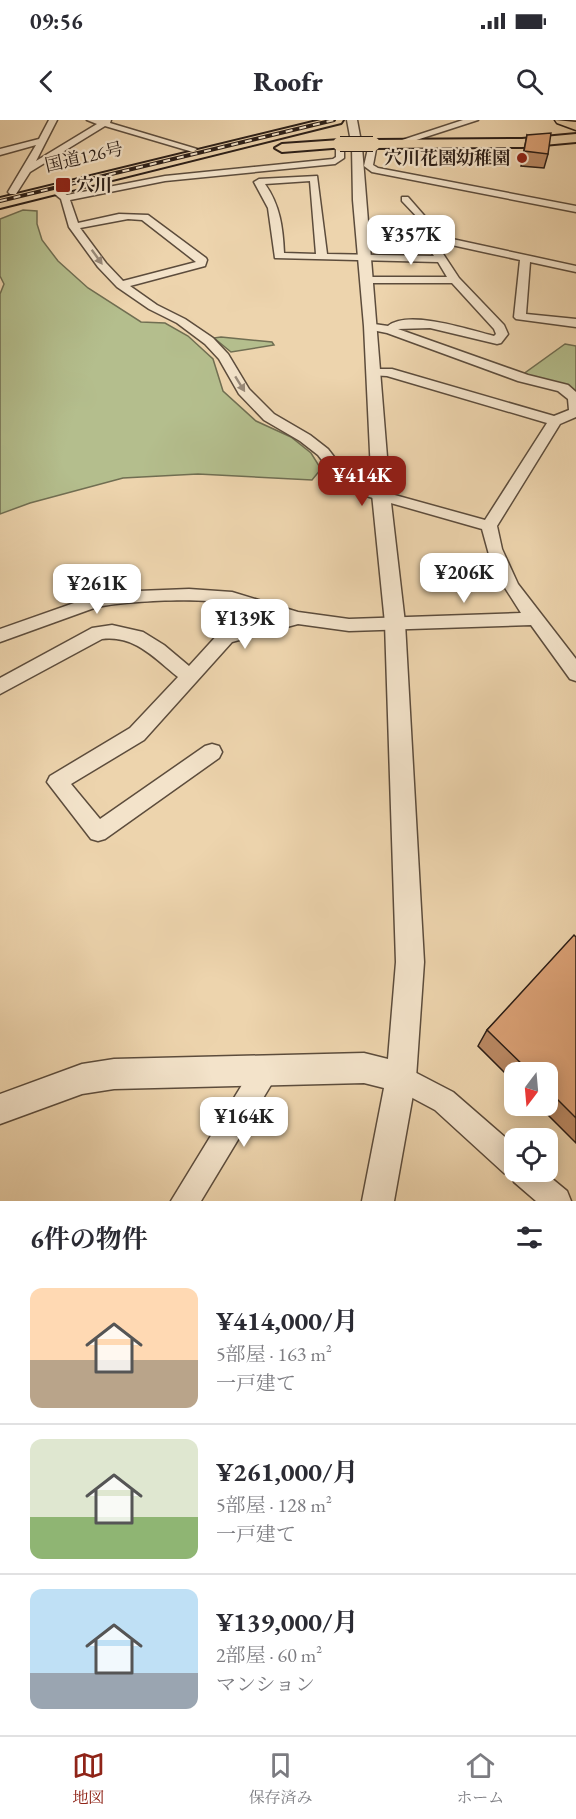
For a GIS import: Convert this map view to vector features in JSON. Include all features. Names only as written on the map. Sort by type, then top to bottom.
[{"type":"highway","name":"国道126号","points":[[6,194],[316,120]]},
{"type":"highway","name":"国道126号","points":[[0,203],[60,194],[337,120]]},
{"type":"highway","name":"国道126号","points":[[208,153],[340,144],[522,143],[576,138]]},
{"type":"main road","points":[[561,120],[576,126]]},
{"type":"street","points":[[6,194],[27,170],[53,120]]},
{"type":"street","points":[[91,120],[106,121],[193,149]]},
{"type":"street","points":[[352,120],[357,147],[364,258],[367,280],[380,328],[373,372],[381,494],[395,623],[410,962],[401,1078],[378,1201]]},
{"type":"street","points":[[398,143],[473,120]]},
{"type":"street","points":[[27,170],[106,121]]},
{"type":"street","points":[[0,152],[41,141]]},
{"type":"street","points":[[340,144],[340,158],[335,161],[232,170],[60,194],[74,227],[102,265],[121,285],[153,307],[181,321],[208,341],[224,357],[244,391],[269,417],[305,438],[323,452],[350,487],[489,526]]},
{"type":"street","points":[[373,144],[368,166],[375,170],[468,192],[576,208]]},
{"type":"street","points":[[322,257],[314,178],[259,182],[271,197],[278,224],[279,256],[364,258],[440,259]]},
{"type":"street","points":[[405,199],[442,240],[459,276]]},
{"type":"street","points":[[74,227],[111,219],[145,217],[202,260],[201,264],[121,285]]},
{"type":"street","points":[[380,328],[397,324],[430,324],[497,340],[502,334],[500,328],[459,276],[440,259],[422,230]]},
{"type":"street","points":[[442,240],[576,269]]},
{"type":"street","points":[[525,258],[520,317],[576,323]]},
{"type":"street","points":[[367,280],[459,276]]},
{"type":"street","points":[[380,328],[523,378],[563,388],[575,398],[576,412],[555,421],[489,526],[490,541],[501,574],[576,674]]},
{"type":"street","points":[[373,372],[388,372],[555,421]]},
{"type":"street","points":[[0,636],[94,602],[113,598],[212,595],[232,598],[298,618],[349,625],[534,619]]},
{"type":"street","points":[[212,752],[98,832],[57,782],[137,734],[226,637],[298,618]]},
{"type":"street","points":[[0,687],[98,633],[112,630],[134,634],[189,676]]},
{"type":"street","points":[[0,1109],[82,1080],[114,1074],[364,1068],[401,1078],[444,1101],[504,1155]]},
{"type":"street","points":[[185,1201],[265,1071]]},
{"type":"street","points":[[535,1182],[557,1201]]},
{"type":"green space","points":[[23,210],[37,211],[37,224],[42,240],[58,261],[88,288],[141,322],[165,323],[188,336],[213,359],[223,391],[256,421],[291,437],[311,453],[321,469],[312,480],[198,474],[123,478],[30,503],[0,514],[0,294],[4,284],[0,276],[0,219]]},
{"type":"green space","points":[[214,338],[272,342],[274,345],[231,352]]},
{"type":"green space","points":[[565,344],[576,346],[576,392],[570,387],[522,375]]},
{"type":"building","points":[[551,133],[548,154],[524,151],[527,135]]},
{"type":"building","points":[[574,935],[576,937],[576,1118],[558,1100],[558,1062],[520,1062],[487,1030]]},
{"type":"railway","points":[[0,201],[334,120]]},
{"type":"place","name":"穴川花園幼稚園","points":[[522,158]]},
{"type":"place","name":"穴川","points":[[63,185]]}]
